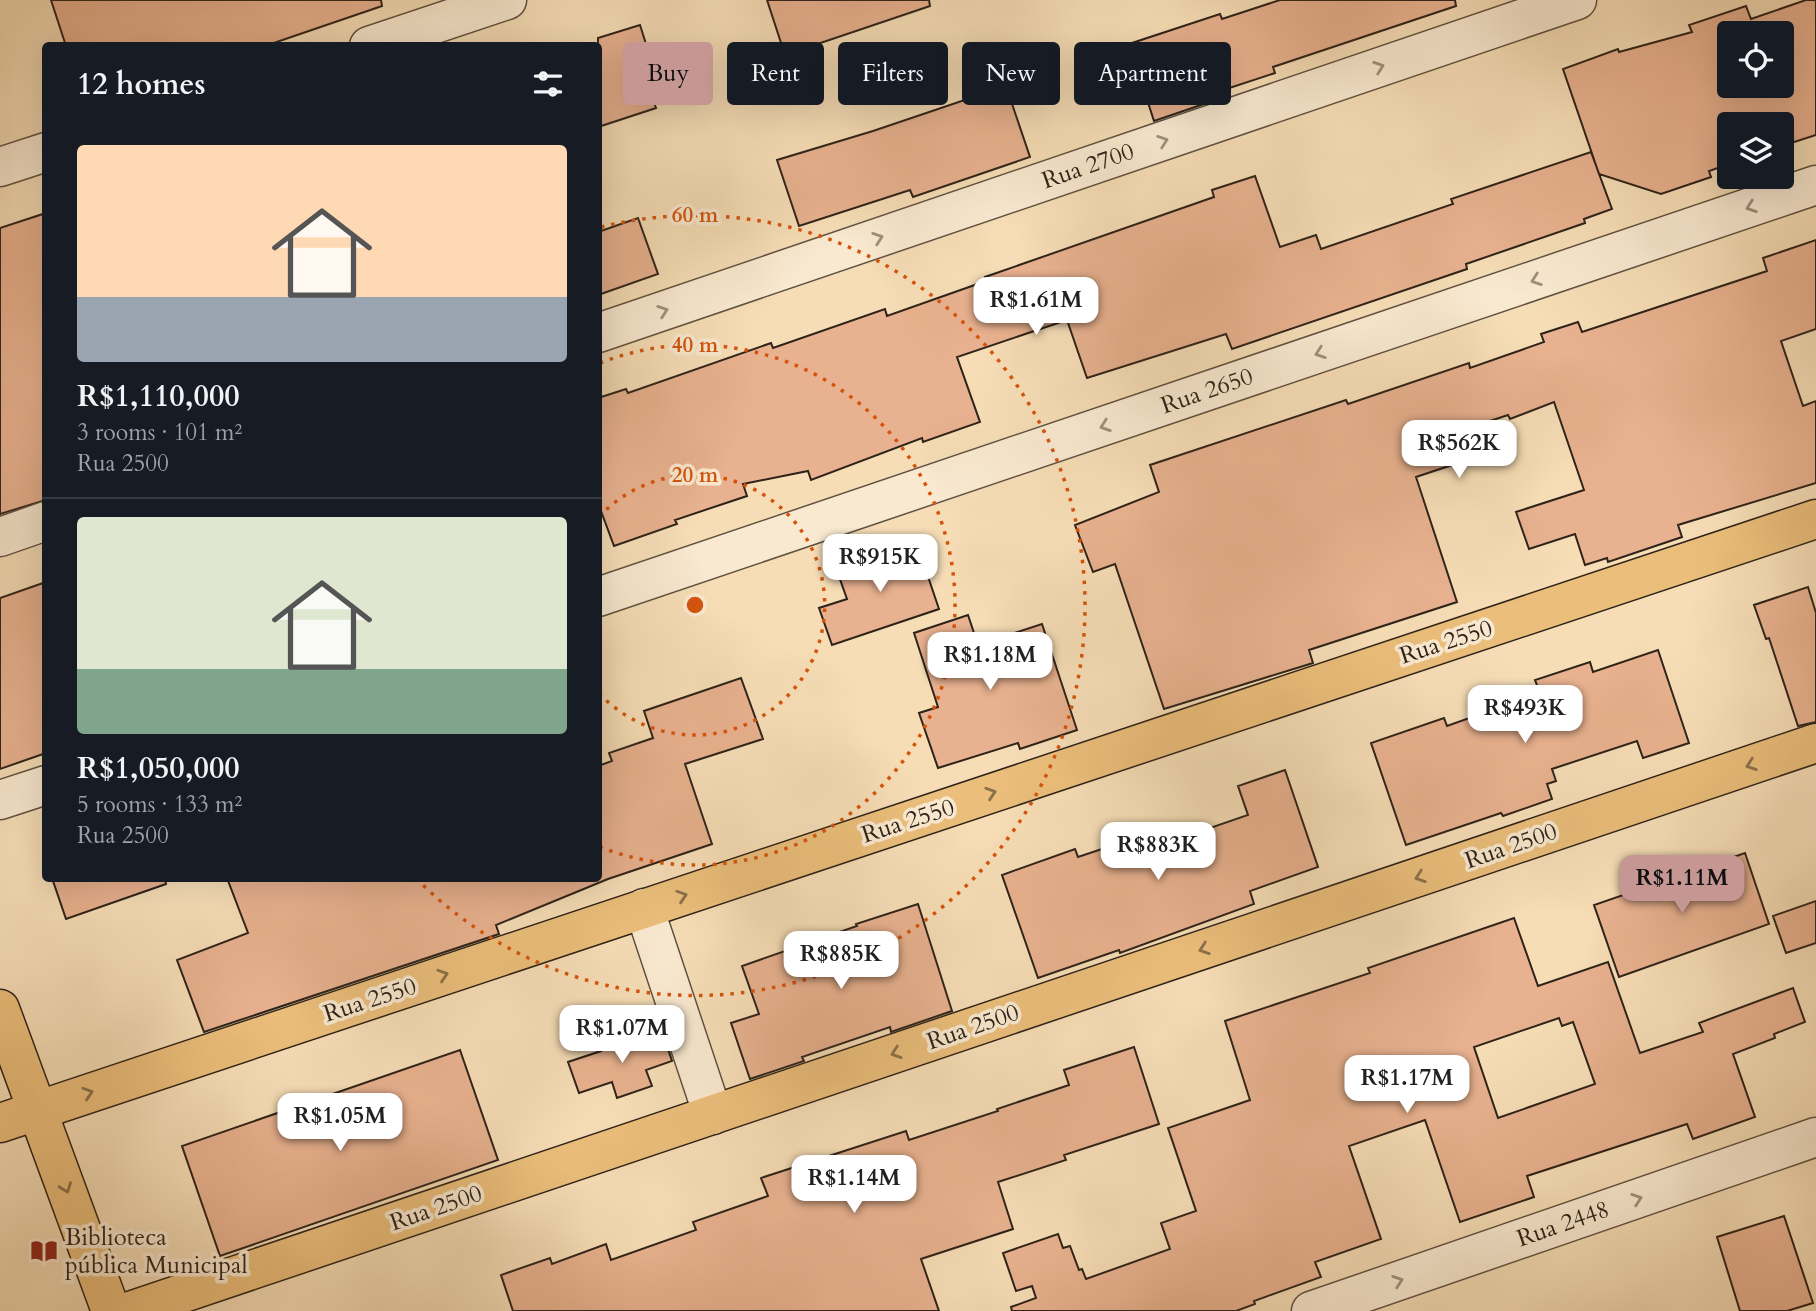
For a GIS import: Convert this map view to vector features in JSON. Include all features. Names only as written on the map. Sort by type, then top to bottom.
[{"type":"main road","name":"Rua 2550","points":[[0,1123],[1816,519]]},
{"type":"main road","name":"Rua 2500","points":[[130,1311],[1816,743]]},
{"type":"main road","points":[[0,1009],[111,1311]]},
{"type":"street","points":[[381,42],[507,0]]},
{"type":"street","name":"Rua 2700","points":[[602,332],[1577,0]]},
{"type":"street","points":[[0,167],[42,153]]},
{"type":"street","name":"Rua 2650","points":[[602,596],[1816,185]]},
{"type":"street","points":[[0,537],[42,522]]},
{"type":"street","points":[[0,800],[42,786]]},
{"type":"street","points":[[644,908],[713,1115]]},
{"type":"street","name":"Rua 2448","points":[[1311,1311],[1816,1137]]},
{"type":"building","points":[[51,0],[381,0],[382,6],[277,42],[65,42]]},
{"type":"building","points":[[767,0],[929,0],[930,6],[823,42],[781,42]]},
{"type":"building","points":[[1280,0],[1455,0],[1456,6],[1273,67],[1275,73],[1231,87],[1231,42],[1135,42],[1220,14],[1222,19]]},
{"type":"building","points":[[1806,0],[1816,0],[1816,135],[1794,142],[1794,112],[1717,112],[1717,168],[1709,171],[1711,177],[1661,194],[1599,174],[1563,69],[1618,49],[1619,52],[1692,32],[1689,25],[1746,6],[1751,19]]},
{"type":"building","points":[[640,25],[645,42],[623,42],[623,105],[655,105],[656,108],[602,126],[602,42],[598,42],[598,38]]},
{"type":"building","points":[[962,101],[962,105],[1012,105],[1030,157],[913,197],[910,190],[799,226],[777,160]]},
{"type":"building","points":[[1149,105],[1201,105],[1154,121]]},
{"type":"building","points":[[1591,152],[1612,209],[1584,219],[1585,223],[1466,264],[1467,269],[1232,349],[1226,334],[1087,378],[1067,320],[957,357],[980,422],[923,442],[922,438],[811,480],[808,471],[743,484],[747,496],[675,520],[677,524],[614,546],[602,514],[602,397],[626,389],[628,393],[771,343],[773,348],[885,309],[887,316],[986,281],[985,277],[1214,197],[1212,190],[1255,176],[1280,247],[1316,235],[1321,249],[1453,204],[1451,199]]},
{"type":"building","points":[[42,214],[42,501],[0,514],[0,228]]},
{"type":"building","points":[[638,218],[658,274],[602,294],[602,231]]},
{"type":"building","points":[[1816,240],[1816,329],[1781,341],[1803,406],[1816,401],[1816,483],[1678,525],[1682,537],[1608,562],[1607,558],[1585,565],[1575,534],[1529,549],[1516,512],[1584,490],[1554,402],[1510,419],[1508,415],[1445,436],[1455,464],[1416,477],[1457,602],[1309,650],[1313,663],[1164,709],[1115,564],[1093,572],[1075,525],[1159,492],[1150,465],[1346,400],[1348,404],[1469,363],[1470,368],[1544,342],[1541,334],[1578,322],[1582,332],[1767,271],[1763,258]]},
{"type":"building","points":[[916,541],[939,609],[832,645],[819,608],[847,599],[836,568]]},
{"type":"building","points":[[42,583],[42,754],[0,769],[0,598]]},
{"type":"building","points":[[1808,587],[1816,613],[1816,722],[1798,726],[1769,638],[1766,639],[1754,605]]},
{"type":"building","points":[[968,615],[978,645],[1042,624],[1077,730],[1020,749],[1018,743],[938,768],[919,713],[938,707],[914,633]]},
{"type":"building","points":[[1658,650],[1689,743],[1643,758],[1637,741],[1552,769],[1556,781],[1547,784],[1552,799],[1406,845],[1371,743],[1444,718],[1447,726],[1540,693],[1535,680],[1590,662],[1593,672]]},
{"type":"building","points":[[741,678],[763,739],[685,764],[712,844],[602,881],[602,765],[612,761],[609,753],[653,738],[644,711]]},
{"type":"building","points":[[1285,770],[1318,867],[1250,891],[1254,904],[1120,953],[1119,950],[1038,978],[1002,875],[1075,849],[1078,857],[1150,833],[1155,847],[1248,815],[1238,786]]},
{"type":"building","points":[[1745,853],[1769,924],[1619,977],[1594,905]]},
{"type":"building","points":[[53,882],[166,882],[166,884],[66,919]]},
{"type":"building","points":[[229,882],[601,882],[496,925],[499,934],[204,1032],[177,960],[248,933]]},
{"type":"building","points":[[1816,901],[1816,943],[1786,953],[1773,916]]},
{"type":"building","points":[[918,904],[952,1011],[891,1032],[890,1027],[802,1057],[804,1061],[750,1079],[731,1023],[759,1014],[742,966]]},
{"type":"building","points":[[1514,918],[1538,986],[1608,962],[1640,1053],[1703,1032],[1699,1023],[1793,988],[1805,1022],[1774,1034],[1775,1038],[1733,1054],[1755,1117],[1693,1139],[1687,1124],[1527,1176],[1534,1197],[1460,1222],[1425,1120],[1349,1146],[1381,1239],[1315,1262],[1321,1277],[1254,1301],[1255,1304],[1236,1311],[1012,1311],[1011,1307],[1036,1298],[1032,1286],[1016,1291],[1003,1253],[1058,1234],[1063,1248],[1070,1246],[1079,1270],[1082,1269],[1086,1279],[1170,1249],[1161,1223],[1196,1211],[1168,1128],[1250,1100],[1225,1021],[1370,973],[1368,968]],"holes":[[[1559,1018],[1562,1026],[1573,1022],[1595,1084],[1498,1118],[1474,1047]]]},
{"type":"building","points":[[662,1031],[672,1061],[646,1070],[652,1086],[617,1098],[612,1082],[579,1093],[568,1062],[601,1051],[599,1045],[608,1045],[634,1036],[635,1040]]},
{"type":"building","points":[[1134,1047],[1159,1124],[1064,1155],[1066,1160],[998,1182],[1013,1229],[921,1259],[939,1311],[513,1311],[501,1275],[550,1258],[552,1264],[606,1244],[611,1260],[696,1230],[693,1222],[768,1196],[761,1178],[906,1131],[909,1140],[998,1111],[997,1109],[1069,1085],[1064,1070]]},
{"type":"building","points":[[460,1050],[498,1160],[220,1256],[182,1146]]},
{"type":"building","points":[[1784,1216],[1813,1303],[1787,1311],[1740,1311],[1717,1237]]},
{"type":"place","name":"Biblioteca pública Municipal","points":[[44,1251]]}]
